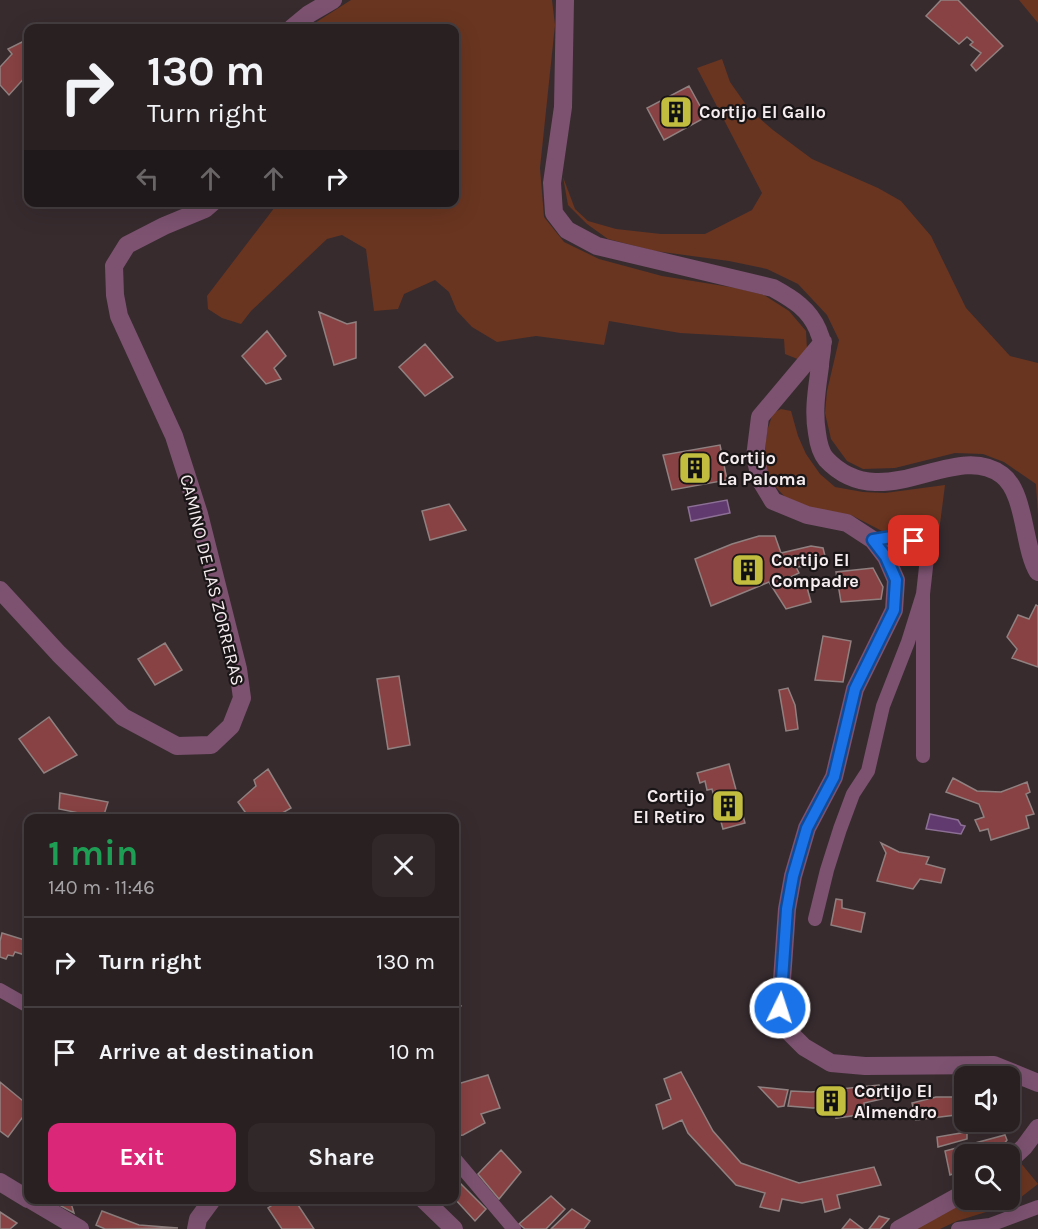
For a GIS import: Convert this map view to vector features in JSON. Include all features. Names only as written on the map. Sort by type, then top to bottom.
[{"type":"street","points":[[297,24],[333,0]]},
{"type":"street","points":[[565,0],[563,107],[552,183],[554,213],[567,230],[597,246],[773,288],[795,300],[812,317],[823,342],[814,414],[818,440],[825,458],[851,478],[875,484],[959,467],[982,467],[1003,476],[1015,493],[1038,573]]},
{"type":"street","name":"CAMINO DE LAS ZORRERAS","points":[[0,590],[59,654],[123,717],[177,747],[211,745],[231,726],[242,698],[238,669],[200,514],[174,436],[119,316],[115,295],[114,266],[127,246],[164,226],[207,207]]},
{"type":"street","points":[[823,342],[760,417],[755,457],[761,481],[774,501],[807,515],[847,523],[873,540],[886,557],[896,580],[894,610],[855,689],[834,777],[807,828],[793,876],[787,909],[780,1008],[788,1031],[804,1047],[831,1063],[865,1066],[994,1065],[1038,1083]]},
{"type":"street","points":[[1020,1151],[1038,1128]]},
{"type":"street","points":[[0,1182],[24,1196]]},
{"type":"street","points":[[899,1229],[954,1199]]},
{"type":"street","points":[[38,1204],[80,1229]]},
{"type":"street","points":[[195,1229],[198,1219],[209,1204]]},
{"type":"street","points":[[428,1204],[454,1229]]},
{"type":"lane","points":[[873,540],[898,536],[914,541],[927,558],[924,594],[923,756]]},
{"type":"lane","points":[[815,919],[840,829],[853,794],[867,771],[883,706],[924,594]]},
{"type":"lane","points":[[0,990],[24,1004]]},
{"type":"lane","points":[[459,1164],[514,1229]]},
{"type":"lane","points":[[958,1229],[990,1225],[1038,1207]]},
{"type":"shaded area","points":[[351,0],[552,0],[555,25],[540,168],[544,217],[564,242],[599,259],[662,276],[764,295],[789,311],[806,331],[807,349],[800,360],[785,354],[784,339],[680,333],[609,321],[604,345],[536,336],[497,342],[472,327],[457,311],[449,292],[435,280],[404,294],[398,309],[374,311],[366,249],[342,235],[327,239],[251,311],[241,324],[222,318],[208,309],[207,296],[275,207],[459,207],[459,24],[313,24]]},
{"type":"shaded area","points":[[1019,0],[1038,0],[1038,23]]},
{"type":"shaded area","points":[[722,59],[730,82],[749,109],[773,130],[812,159],[878,188],[901,201],[931,236],[966,308],[1010,356],[1038,363],[1038,515],[1036,484],[1004,462],[983,454],[955,453],[895,468],[863,469],[847,461],[831,439],[825,413],[827,391],[839,340],[827,315],[798,284],[767,269],[729,261],[655,251],[608,239],[587,224],[568,205],[563,177],[575,209],[588,221],[616,229],[661,234],[705,234],[752,210],[762,193],[697,68]]},
{"type":"shaded area","points":[[781,409],[791,411],[806,454],[820,474],[835,487],[885,493],[945,485],[936,555],[933,556],[899,534],[882,531],[851,515],[807,507],[786,498],[772,483],[764,461],[767,431],[773,413]]},
{"type":"shaded area","points":[[727,500],[730,513],[691,521],[688,507]]},
{"type":"shaded area","points":[[930,814],[958,820],[961,825],[965,826],[961,834],[926,829]]},
{"type":"shaded area","points":[[1020,1162],[1038,1184],[1020,1198]]},
{"type":"shaded area","points":[[954,1206],[954,1210],[993,1210],[940,1229],[914,1229]]},
{"type":"building","points":[[941,0],[958,0],[1003,46],[976,71],[971,65],[981,53],[970,45],[973,42],[967,37],[959,44],[926,16]]},
{"type":"building","points":[[24,41],[24,78],[9,95],[0,85],[0,67],[12,54],[8,49]]},
{"type":"building","name":"Cortijo El Gallo","points":[[689,86],[706,117],[664,140],[647,108]]},
{"type":"building","points":[[319,312],[347,324],[356,322],[356,358],[334,365]]},
{"type":"building","points":[[267,331],[286,356],[274,368],[281,379],[266,384],[242,356]]},
{"type":"building","points":[[425,344],[453,377],[425,396],[399,367]]},
{"type":"building","name":"Cortijo La Paloma","points":[[720,445],[727,480],[672,490],[663,455]]},
{"type":"building","points":[[449,504],[466,530],[430,540],[422,511]]},
{"type":"building","name":"Cortijo El Compadre","points":[[759,536],[775,536],[781,553],[811,546],[823,548],[827,564],[796,567],[799,573],[789,578],[791,586],[805,580],[811,602],[786,609],[769,582],[711,606],[695,559]]},
{"type":"building","points":[[873,568],[883,587],[881,599],[841,602],[836,572]]},
{"type":"building","points":[[1036,605],[1038,606],[1038,667],[1012,658],[1017,649],[1007,637],[1018,615],[1029,619]]},
{"type":"building","points":[[823,636],[851,641],[843,682],[815,680]]},
{"type":"building","points":[[165,643],[182,670],[155,685],[138,659]]},
{"type":"building","points":[[399,676],[410,745],[388,749],[377,679]]},
{"type":"building","points":[[788,688],[795,705],[798,729],[786,731],[779,690]]},
{"type":"building","points":[[49,717],[77,755],[44,773],[19,739]]},
{"type":"building","name":"Cortijo El Retiro","points":[[729,764],[745,823],[723,829],[712,789],[707,790],[705,781],[700,783],[697,773]]},
{"type":"building","points":[[268,769],[291,808],[281,814],[246,814],[238,802],[256,786],[254,780]]},
{"type":"building","points":[[953,778],[977,791],[1001,792],[1027,782],[1030,792],[1026,794],[1034,814],[1026,816],[1029,828],[991,840],[988,829],[980,831],[975,820],[984,817],[979,804],[946,792]]},
{"type":"building","points":[[60,793],[108,802],[104,814],[83,814],[59,809]]},
{"type":"building","points":[[881,843],[899,852],[929,857],[926,864],[945,869],[941,883],[920,879],[913,889],[877,881],[886,853]]},
{"type":"building","points":[[836,899],[842,900],[842,908],[865,913],[861,932],[831,925]]},
{"type":"building","points":[[2,933],[24,940],[24,955],[15,952],[13,956],[8,955],[6,959],[0,957]]},
{"type":"building","points":[[681,1072],[713,1131],[741,1163],[799,1183],[874,1167],[881,1185],[837,1195],[840,1208],[825,1212],[822,1199],[802,1203],[782,1199],[779,1211],[760,1207],[765,1193],[736,1185],[688,1133],[682,1120],[663,1129],[656,1105],[671,1099],[664,1079]]},
{"type":"building","points":[[488,1075],[500,1108],[481,1114],[485,1123],[459,1135],[459,1084]]},
{"type":"building","points":[[0,1082],[24,1102],[24,1115],[8,1137],[0,1131]]},
{"type":"building","name":"Cortijo El Almendro","points":[[879,1085],[882,1099],[864,1103],[866,1114],[836,1118],[838,1106],[813,1108],[788,1106],[791,1091],[811,1092]]},
{"type":"building","points":[[759,1087],[788,1090],[784,1106],[778,1107]]},
{"type":"building","points":[[936,1097],[954,1097],[954,1115],[916,1120],[912,1103]]},
{"type":"building","points":[[967,1132],[967,1139],[938,1147],[937,1137]]},
{"type":"building","points":[[1005,1135],[1007,1140],[1004,1144],[971,1144]]},
{"type":"building","points":[[954,1149],[954,1174],[950,1175],[945,1151]]},
{"type":"building","points":[[501,1150],[521,1172],[499,1199],[478,1174]]},
{"type":"building","points":[[459,1182],[486,1209],[475,1221],[459,1203]]},
{"type":"building","points":[[551,1196],[565,1209],[546,1229],[525,1229],[519,1224]]},
{"type":"building","points":[[57,1204],[71,1204],[74,1213]]},
{"type":"building","points":[[274,1204],[298,1204],[314,1229],[282,1229],[268,1208]]},
{"type":"building","points":[[572,1209],[590,1221],[584,1229],[551,1229]]},
{"type":"building","points":[[102,1211],[139,1225],[178,1228],[105,1229],[96,1225]]},
{"type":"building","points":[[0,1212],[17,1223],[10,1229],[0,1229]]},
{"type":"building","points":[[879,1216],[889,1219],[880,1229],[869,1229]]},
{"type":"building","points":[[850,1219],[863,1229],[842,1229]]},
{"type":"place","name":"Cortijo El Gallo","points":[[676,112]]},
{"type":"place","name":"Cortijo La Paloma","points":[[695,468]]},
{"type":"place","name":"Cortijo El Compadre","points":[[748,570]]},
{"type":"place","name":"Cortijo El Retiro","points":[[728,806]]},
{"type":"place","name":"Cortijo El Almendro","points":[[831,1101]]},
{"type":"route","points":[[780,1008],[787,909],[793,876],[807,828],[834,777],[855,689],[894,610],[896,580],[886,557],[873,540],[898,536],[914,541]]}]
